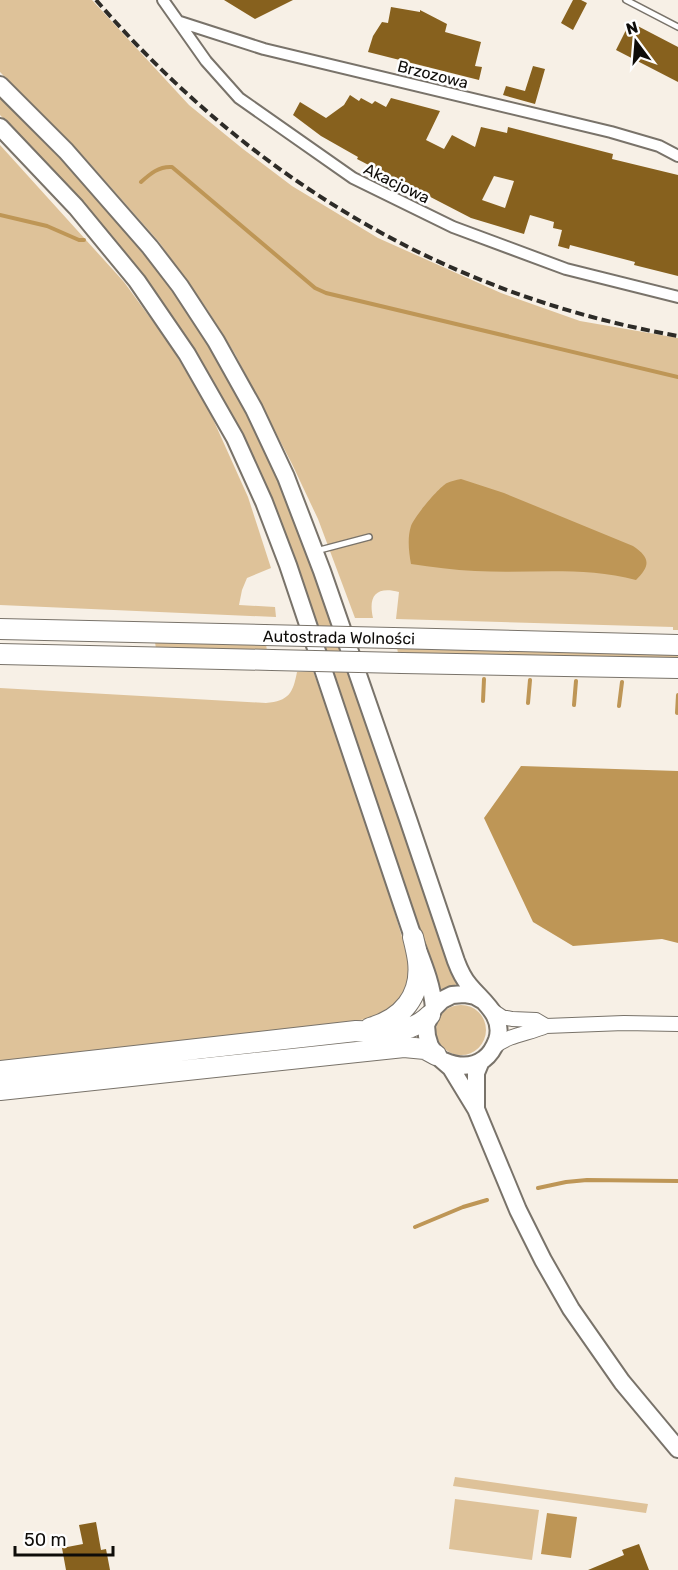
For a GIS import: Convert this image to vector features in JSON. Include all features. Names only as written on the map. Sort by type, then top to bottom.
[{"type":"highway","points":[[0,623],[21,629]]},
{"type":"highway","name":"Autostrada Wolności","points":[[0,629],[678,645]]},
{"type":"highway","name":"Autostrada Wolności","points":[[0,654],[678,668]]},
{"type":"highway","points":[[356,1031],[392,1019],[409,1002],[418,975],[413,937]]},
{"type":"highway","points":[[0,1071],[356,1031],[404,1030],[419,1024],[432,1011]]},
{"type":"highway","points":[[0,1090],[404,1047],[424,1048],[440,1058]]},
{"type":"main road","points":[[0,85],[66,151],[150,247],[180,286],[216,341],[254,409],[286,477],[456,961],[464,979],[489,1007],[498,1023],[498,1035],[494,1047],[481,1061],[459,1066],[440,1058]]},
{"type":"main road","points":[[0,127],[76,207],[137,281],[188,354],[235,438],[260,493],[288,565],[432,989],[432,1011]]},
{"type":"main road","points":[[489,1007],[475,996],[464,994],[452,995],[442,1000],[432,1011],[426,1025],[426,1036],[430,1046],[455,1073],[476,1109],[518,1210],[571,1309],[622,1382],[678,1449]]},
{"type":"main road","points":[[476,1109],[476,1073],[481,1061]]},
{"type":"street","name":"Akacjowa","points":[[163,0],[206,61],[239,98],[353,178],[453,227],[566,269],[678,297]]},
{"type":"street","name":"Brzozowa","points":[[180,22],[264,49],[610,132],[659,146],[678,156]]},
{"type":"street","points":[[489,1007],[502,1017],[536,1020],[546,1026]]},
{"type":"street","points":[[494,1047],[510,1037],[546,1026],[624,1023],[678,1024]]},
{"type":"lane","points":[[626,0],[678,27]]},
{"type":"lane","points":[[314,552],[369,537]]},
{"type":"shaded area","points":[[0,0],[92,0],[189,105],[292,186],[378,238],[501,293],[580,321],[678,338],[678,630],[673,630],[673,627],[396,619],[399,592],[391,590],[376,594],[372,604],[373,618],[355,618],[318,519],[292,464],[235,354],[207,309],[159,242],[85,158],[0,72]]},
{"type":"shaded area","points":[[0,95],[108,206],[192,312],[263,437],[332,614],[458,984],[437,991],[260,480],[88,210],[0,115]]},
{"type":"shaded area","points":[[0,145],[124,282],[170,345],[208,408],[248,497],[271,568],[247,578],[239,605],[275,607],[276,617],[0,605]]},
{"type":"shaded area","points":[[461,479],[504,493],[633,546],[646,558],[646,566],[636,580],[596,573],[495,572],[411,564],[409,540],[413,522],[443,486]]},
{"type":"shaded area","points":[[155,642],[266,644],[267,651],[156,649]]},
{"type":"shaded area","points":[[397,648],[678,653],[678,660],[398,653]]},
{"type":"shaded area","points":[[313,671],[360,799],[409,965],[404,993],[393,1008],[372,1018],[343,1023],[0,1061],[0,688],[266,703],[289,695],[297,672]]},
{"type":"shaded area","points":[[521,766],[678,771],[678,943],[662,939],[573,946],[533,922],[484,818]]},
{"type":"shaded area","points":[[461,1005],[470,1007],[481,1016],[486,1030],[484,1039],[475,1050],[461,1055],[452,1053],[441,1044],[436,1030],[438,1021],[447,1010]]},
{"type":"shaded area","points":[[455,1477],[648,1504],[646,1513],[453,1486]]},
{"type":"shaded area","points":[[455,1499],[539,1510],[532,1560],[449,1549]]},
{"type":"shaded area","points":[[547,1513],[577,1517],[571,1558],[541,1554]]},
{"type":"building","points":[[224,0],[293,0],[255,19]]},
{"type":"building","points":[[573,0],[587,3],[573,30],[561,23]]},
{"type":"building","points":[[391,7],[420,12],[420,10],[447,24],[445,32],[481,42],[475,66],[482,67],[479,80],[368,52],[373,36],[382,22],[388,23]]},
{"type":"building","points":[[630,22],[678,47],[678,82],[616,50]]},
{"type":"building","points":[[533,66],[545,69],[535,104],[503,95],[506,86],[525,91]]},
{"type":"building","points":[[350,95],[359,101],[361,98],[372,104],[375,101],[386,107],[391,98],[440,111],[426,140],[444,149],[452,135],[475,147],[481,127],[507,133],[508,127],[613,154],[612,159],[678,175],[678,276],[570,245],[569,249],[558,246],[562,230],[553,228],[554,222],[530,215],[524,234],[471,218],[357,159],[358,157],[321,136],[293,115],[300,102],[326,118],[344,105]],"holes":[[[494,176],[514,181],[505,208],[482,200]]]},
{"type":"building","points":[[96,1522],[101,1550],[106,1549],[110,1570],[66,1570],[62,1548],[83,1544],[79,1525]]},
{"type":"building","points":[[639,1544],[649,1570],[588,1570],[624,1555],[622,1550]]},
{"type":"waterway","points":[[141,182],[159,169],[172,167],[315,288],[326,293],[678,377]]},
{"type":"waterway","points":[[0,215],[47,226],[84,240]]},
{"type":"waterway","points":[[483,701],[484,679]]},
{"type":"waterway","points":[[528,703],[530,680]]},
{"type":"waterway","points":[[574,705],[576,681]]},
{"type":"waterway","points":[[619,706],[622,682]]},
{"type":"waterway","points":[[677,713],[678,695]]},
{"type":"waterway","points":[[538,1188],[587,1180],[678,1181]]},
{"type":"waterway","points":[[415,1227],[463,1207],[487,1200]]},
{"type":"railway","points":[[96,0],[156,64],[219,122],[286,174],[357,219],[432,259],[510,291],[592,317],[678,336]]}]
